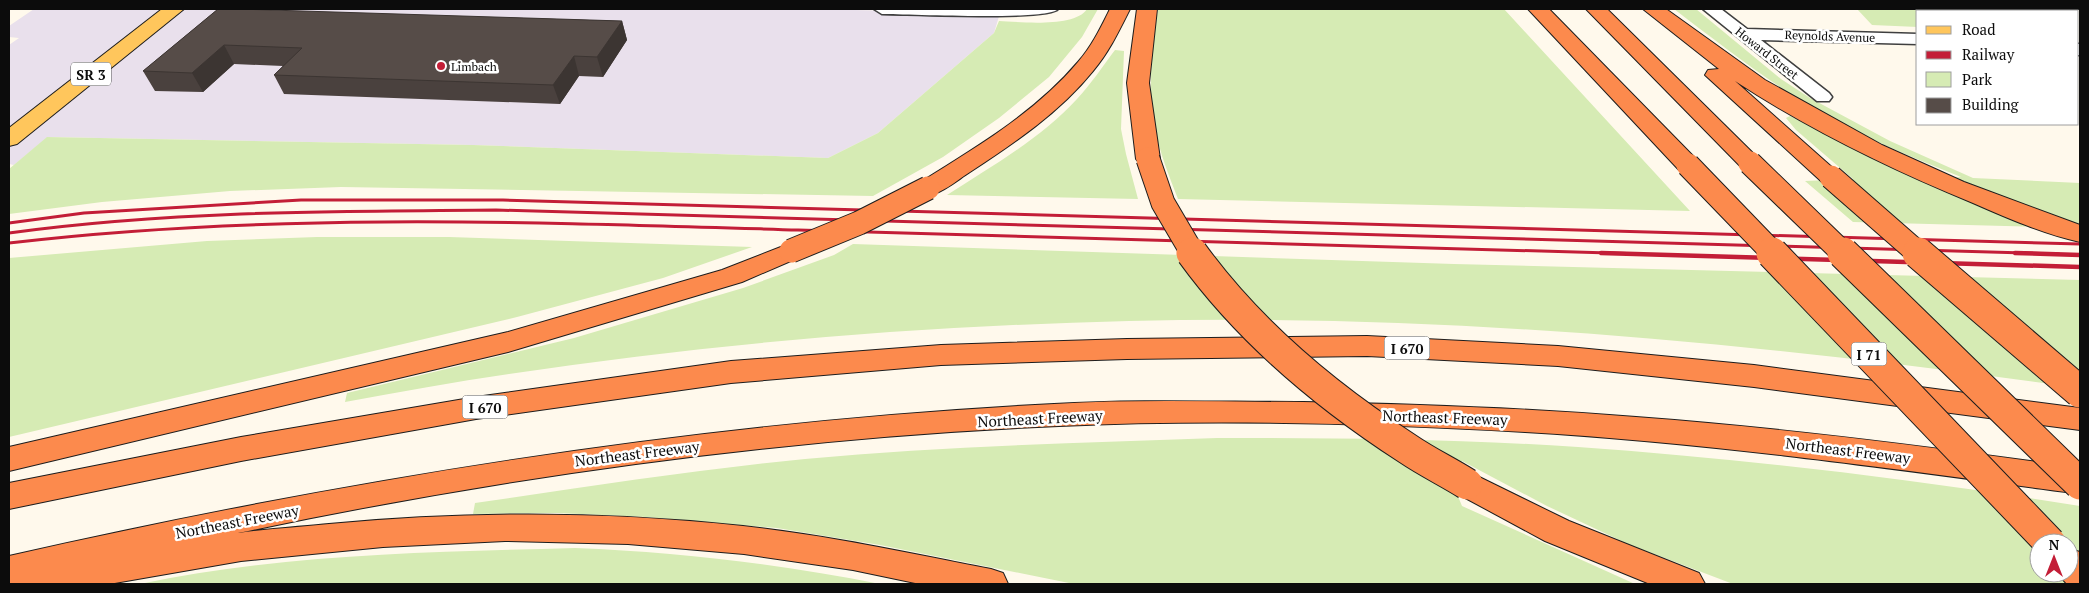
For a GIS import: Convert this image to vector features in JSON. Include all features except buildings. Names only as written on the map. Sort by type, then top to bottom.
[{"type":"highway","points":[[9,459],[508,342],[732,276],[859,222],[928,188],[1027,122],[1067,86],[1097,50],[1114,24],[1120,9]]},
{"type":"highway","points":[[1148,9],[1138,83],[1141,119],[1154,186],[1165,211],[1195,258],[1231,303],[1328,392],[1400,444],[1467,484],[1557,531],[1687,584]]},
{"type":"highway","name":"I 71","points":[[1538,9],[2040,533]]},
{"type":"highway","points":[[1596,9],[1750,163],[2080,482]]},
{"type":"highway","points":[[1646,9],[1831,177],[2013,337],[2080,392]]},
{"type":"highway","points":[[1653,9],[1756,84],[1867,146],[1983,198],[2080,234]]},
{"type":"highway","name":"I 670","points":[[9,496],[241,449],[486,407],[731,372],[961,354],[1127,349],[1367,346],[1558,356],[1754,376],[2080,419]]},
{"type":"highway","name":"Northeast Freeway","points":[[9,571],[113,546],[346,500],[604,456],[847,429],[1060,415],[1271,412],[1468,417],[1699,434],[1852,449],[2080,482]]},
{"type":"highway","points":[[24,584],[241,547],[383,533],[505,527],[628,530],[744,540],[853,556],[991,584]]},
{"type":"main road","name":"SR 3","points":[[9,139],[174,9]]},
{"type":"street","points":[[882,9],[1050,9]]},
{"type":"street","name":"Howard Street","points":[[1711,9],[1823,97]]},
{"type":"street","name":"Reynolds Avenue","points":[[1742,34],[1916,39]]},
{"type":"shaded area","points":[[34,9],[806,9],[1000,13],[994,33],[878,133],[828,158],[473,145],[48,137],[14,165],[9,164],[9,45],[19,38],[9,37],[9,26]]},
{"type":"green space","points":[[1087,9],[1098,9],[1082,37],[1049,77],[999,118],[943,157],[873,196],[341,187],[230,191],[102,202],[9,214],[9,169],[47,137],[473,145],[828,158],[878,133],[994,33],[999,21],[1033,23],[1059,21],[1081,15]]},
{"type":"green space","points":[[1158,9],[1504,9],[1690,211],[1178,199],[1159,147],[1151,100],[1151,69]]},
{"type":"green space","points":[[1674,9],[1696,9],[1781,79],[1810,98],[1890,141],[1973,178],[2080,183],[2080,228],[1853,222],[1805,181],[1853,179],[1796,130],[1786,118],[1790,116],[1918,180],[1961,177],[1869,138],[1833,120],[1761,74]]},
{"type":"green space","points":[[1857,9],[2028,10],[1916,10],[1916,27],[1872,25]]},
{"type":"green space","points":[[1115,50],[1124,51],[1121,129],[1138,199],[947,195],[1015,151],[1047,127],[1082,93]]},
{"type":"green space","points":[[317,237],[449,237],[752,247],[663,278],[517,317],[9,437],[9,258],[207,241]]},
{"type":"green space","points":[[853,244],[1454,264],[2080,280],[2080,388],[1844,358],[1606,335],[1368,322],[1248,320],[1051,323],[818,338],[663,353],[586,363],[468,380],[345,402],[347,393],[574,338],[743,288],[834,255]]},
{"type":"green space","points":[[1217,438],[1398,439],[1488,442],[1704,457],[1955,487],[2080,506],[2080,584],[1733,584],[1628,544],[1547,506],[1462,461],[1452,482],[1462,506],[1635,584],[1074,584],[880,545],[777,528],[646,517],[557,513],[473,514],[475,503],[764,463],[908,451]]},
{"type":"green space","points":[[575,548],[652,552],[728,560],[804,570],[880,584],[140,584],[247,566],[302,560],[411,553]]},
{"type":"railway","points":[[9,223],[84,213],[301,200],[503,200],[2080,244]]},
{"type":"railway","points":[[9,233],[130,220],[191,216],[313,212],[496,210],[2059,254]]},
{"type":"railway","points":[[9,243],[107,233],[206,227],[304,223],[501,222],[1644,254]]},
{"type":"railway","points":[[1601,253],[2080,267]]},
{"type":"railway","points":[[2015,253],[2080,255]]},
{"type":"place","name":"Limbach","points":[[441,66]]}]
